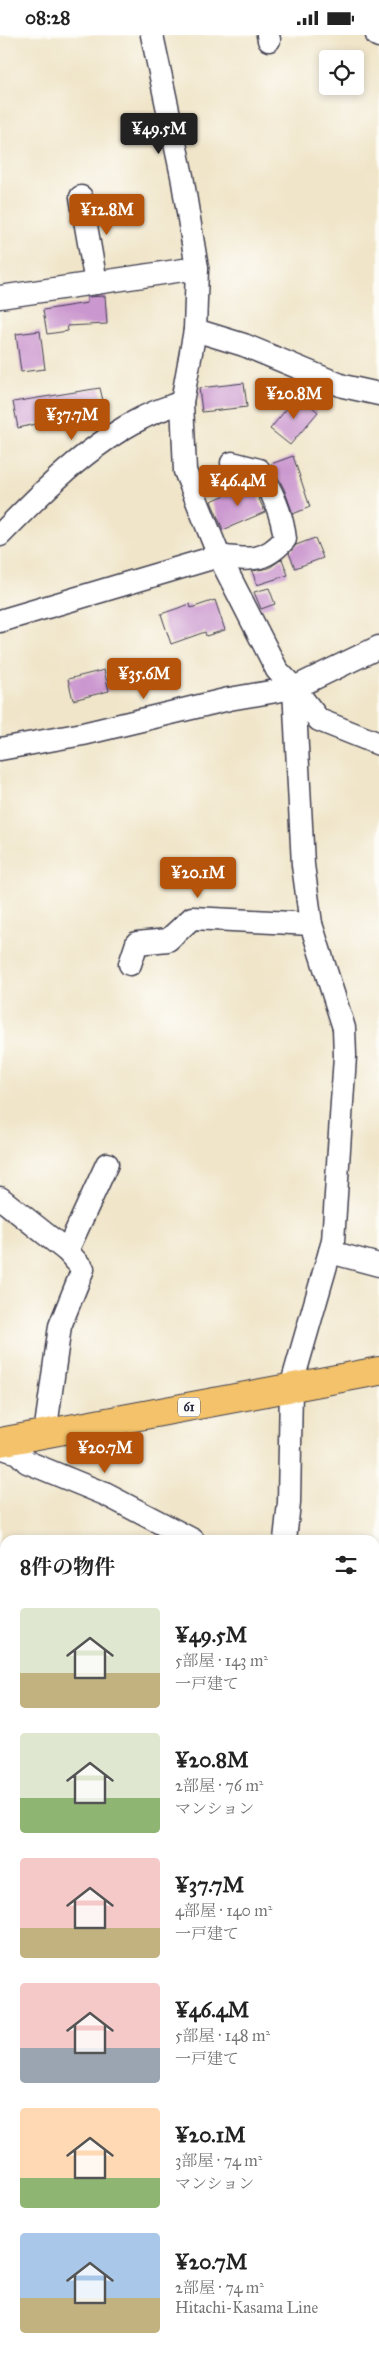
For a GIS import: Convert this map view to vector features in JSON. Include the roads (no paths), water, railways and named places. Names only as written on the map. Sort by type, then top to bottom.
[{"type":"main road","name":"61","points":[[0,1443],[379,1371]]},
{"type":"street","points":[[152,35],[182,175],[197,268],[195,330],[182,401],[185,471],[219,556],[276,670],[294,688],[318,720],[379,744]]},
{"type":"street","points":[[80,197],[96,283]]},
{"type":"street","points":[[0,297],[197,268]]},
{"type":"street","points":[[195,330],[244,345],[344,386],[379,394]]},
{"type":"street","points":[[0,535],[40,494],[92,449],[142,417],[182,401]]},
{"type":"street","points":[[0,621],[219,556],[249,560],[273,553],[284,539],[283,525],[274,497],[259,470],[232,463]]},
{"type":"street","points":[[0,749],[83,734],[229,699],[294,688],[379,647]]},
{"type":"street","points":[[286,1535],[289,1503],[290,1387],[333,1241],[342,1122],[345,1047],[344,1028],[311,924],[304,865],[294,688]]},
{"type":"street","points":[[130,964],[138,943],[168,940],[192,918],[311,924]]},
{"type":"street","points":[[67,1251],[107,1164]]},
{"type":"street","points":[[0,1198],[67,1251],[83,1269],[60,1326],[45,1434]]},
{"type":"street","points":[[330,1252],[379,1265]]},
{"type":"street","points":[[0,1447],[18,1453],[27,1462],[105,1495],[183,1535]]}]
